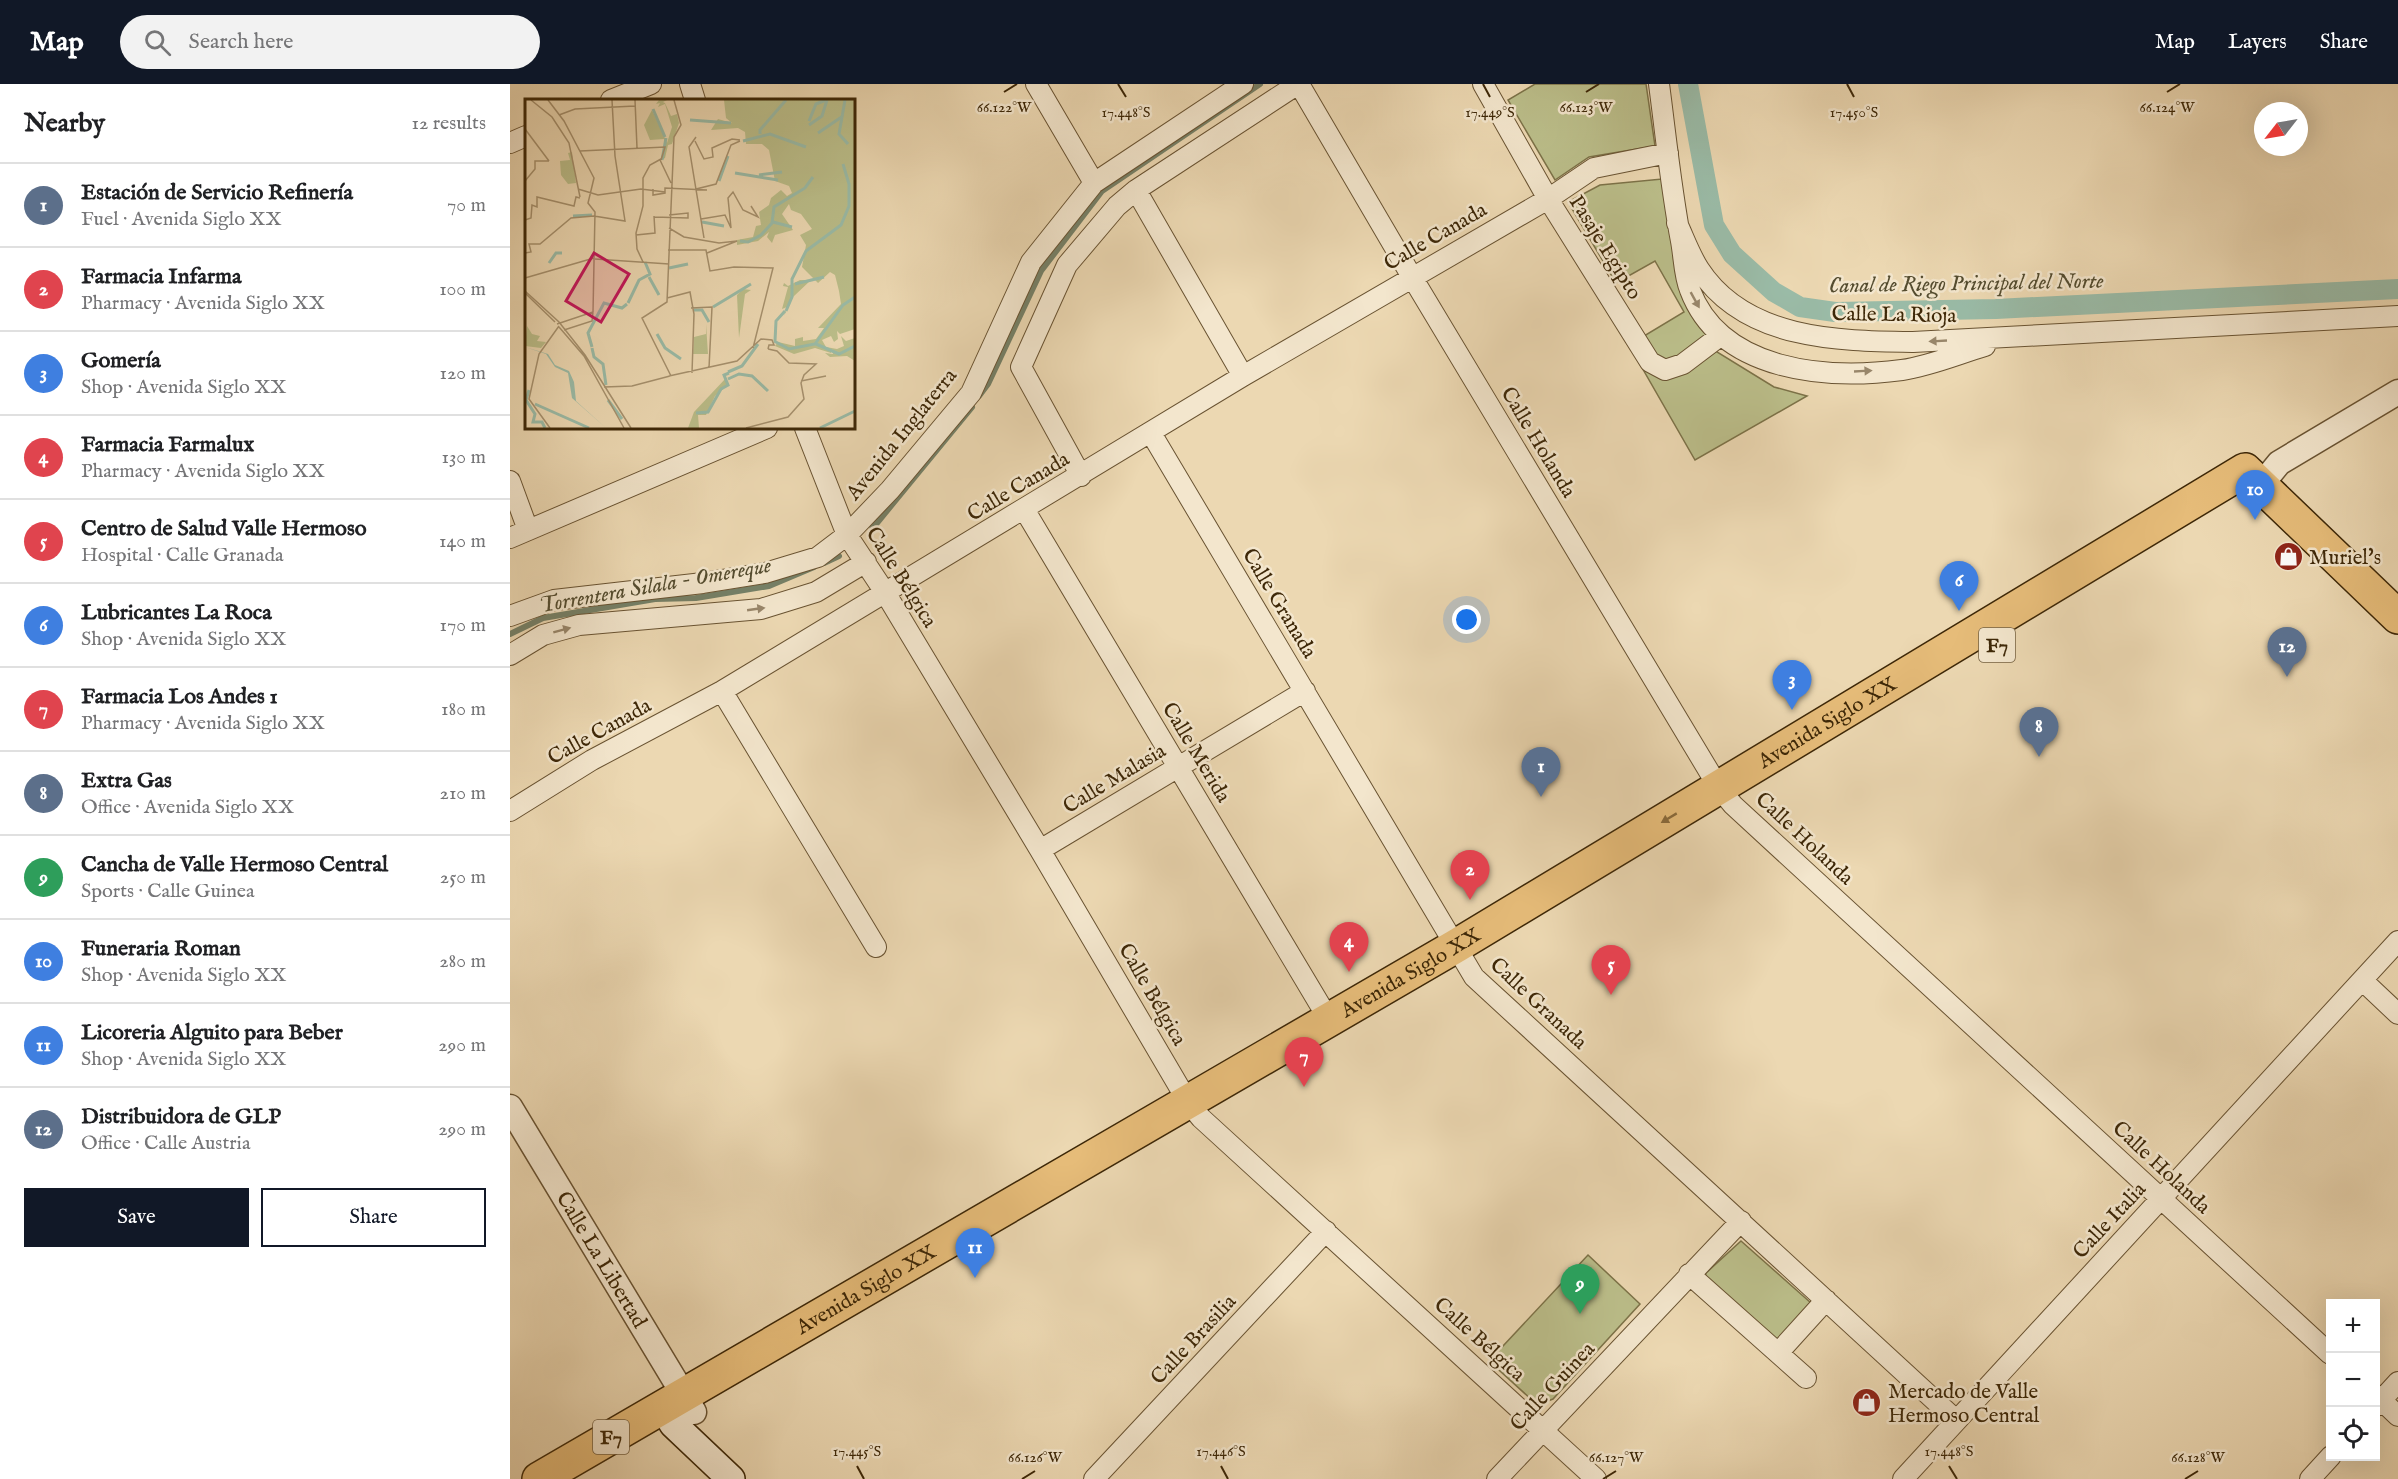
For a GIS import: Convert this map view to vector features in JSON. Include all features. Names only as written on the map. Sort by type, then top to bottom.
[{"type":"highway","name":"Avenida Siglo XX","points":[[539,1479],[678,1409],[1195,1110],[1346,1030],[1461,955],[2261,473]]},
{"type":"highway","points":[[2261,473],[2398,618]]},
{"type":"highway","name":"Avenida Siglo XX","points":[[1195,1110],[1329,1020],[1461,955]]},
{"type":"highway","name":"Avenida Siglo XX","points":[[579,1479],[678,1409]]},
{"type":"main road","name":"Calle La Libertad","points":[[678,1409],[731,1479]]},
{"type":"street","points":[[614,99],[651,84]]},
{"type":"street","points":[[690,84],[695,99]]},
{"type":"street","points":[[1036,84],[1094,183]]},
{"type":"street","name":"Avenida Inglaterra","points":[[510,616],[554,600],[703,583],[765,573],[818,557],[847,535],[890,490],[971,393],[1031,262],[1094,183],[1243,84]]},
{"type":"street","points":[[1082,476],[1021,367],[1067,265],[1117,206],[1136,190],[1298,84]]},
{"type":"street","name":"Calle Holanda","points":[[1298,84],[1726,796],[2330,1353]]},
{"type":"street","name":"Pasaje Egipto","points":[[1483,84],[1548,199],[1650,362],[1665,370],[1683,364],[1720,336]]},
{"type":"street","name":"Calle La Rioja","points":[[1659,84],[1677,223],[1690,290],[1711,328],[1733,346],[1775,365],[1841,372],[1903,370],[2018,336]]},
{"type":"street","points":[[510,143],[525,136]]},
{"type":"street","name":"Calle Canada","points":[[510,811],[592,760],[722,691],[886,594],[1243,376],[1548,199],[1594,168],[1668,153]]},
{"type":"street","points":[[1136,190],[1243,376]]},
{"type":"street","name":"Calle La Rioja","points":[[1677,223],[1700,270],[1735,307],[1785,330],[1841,341],[1913,342],[2398,316]]},
{"type":"street","name":"Avenida Siglo XX","points":[[2261,473],[2398,392]]},
{"type":"street","points":[[510,538],[765,429]]},
{"type":"street","name":"Calle Bélgica","points":[[805,429],[847,535],[886,594],[1195,1110],[1596,1479]]},
{"type":"street","name":"Calle Granada","points":[[1151,433],[1474,977],[1956,1420]]},
{"type":"street","points":[[510,481],[528,530]]},
{"type":"street","name":"Calle Merida","points":[[1024,508],[1329,1020]]},
{"type":"street","points":[[510,655],[543,635],[579,625],[761,609],[816,592],[866,562]]},
{"type":"street","points":[[722,691],[876,948]]},
{"type":"street","name":"Calle Malasia","points":[[1040,850],[1305,692]]},
{"type":"street","name":"Calle Italia","points":[[1903,1479],[2398,941]]},
{"type":"street","points":[[2362,980],[2398,1014]]},
{"type":"street","name":"Calle La Libertad","points":[[510,1107],[678,1409]]},
{"type":"street","name":"Calle Guinea","points":[[1497,1479],[1741,1221]]},
{"type":"street","name":"Calle Brasilia","points":[[1095,1479],[1326,1231]]},
{"type":"street","points":[[1689,1274],[1806,1378]]},
{"type":"street","points":[[1778,1353],[1826,1300]]},
{"type":"street","points":[[2380,1397],[2398,1382]]},
{"type":"street","points":[[2380,1402],[2398,1416]]},
{"type":"street","points":[[2310,1479],[2326,1461]]},
{"type":"green space","points":[[1535,84],[1646,84],[1655,146],[1589,157],[1555,180],[1508,100]]},
{"type":"green space","points":[[1662,179],[1683,294],[1717,352],[1774,387],[1807,396],[1695,460],[1629,345],[1684,312],[1655,261],[1616,283],[1568,202],[1600,185]]},
{"type":"green space","points":[[1741,1241],[1811,1303],[1776,1342],[1705,1277],[1706,1273]]},
{"type":"green space","points":[[1588,1255],[1640,1304],[1553,1399],[1540,1404],[1533,1401],[1489,1361]]},
{"type":"waterway","name":"Torrentera Silala - Omereque","points":[[979,396],[988,384],[1041,271],[1102,191],[1260,84]]},
{"type":"waterway","name":"Canal de Riego Principal del Norte","points":[[1688,84],[1714,225],[1732,254],[1774,292],[1800,307],[1835,312],[1996,309],[2398,289]]},
{"type":"waterway","name":"Torrentera Silala - Omereque","points":[[872,529],[972,407]]},
{"type":"waterway","name":"Torrentera Silala - Omereque","points":[[824,563],[839,556]]},
{"type":"waterway","name":"Torrentera Silala - Omereque","points":[[510,634],[543,618],[655,599],[696,598],[769,586],[814,567]]},
{"type":"place","name":"Funeraria Roman","points":[[2255,520]]},
{"type":"place","name":"Muriel's","points":[[2288,557]]},
{"type":"place","name":"Lubricantes La Roca","points":[[1959,611]]},
{"type":"place","name":"Distribuidora de GLP","points":[[2287,677]]},
{"type":"place","name":"Gomería","points":[[1792,710]]},
{"type":"place","name":"Extra Gas","points":[[2039,757]]},
{"type":"place","name":"Estación de Servicio Refinería","points":[[1541,797]]},
{"type":"place","name":"Farmacia Infarma","points":[[1470,900]]},
{"type":"place","name":"Farmacia Farmalux","points":[[1349,972]]},
{"type":"place","name":"Centro de Salud Valle Hermoso","points":[[1611,995]]},
{"type":"place","name":"Farmacia Los Andes 1","points":[[1304,1087]]},
{"type":"place","name":"Licoreria Alguito para Beber","points":[[975,1278]]},
{"type":"place","name":"Cancha de Valle Hermoso Central","points":[[1580,1314]]},
{"type":"place","name":"Mercado de Valle Hermoso Central","points":[[1867,1403]]}]
